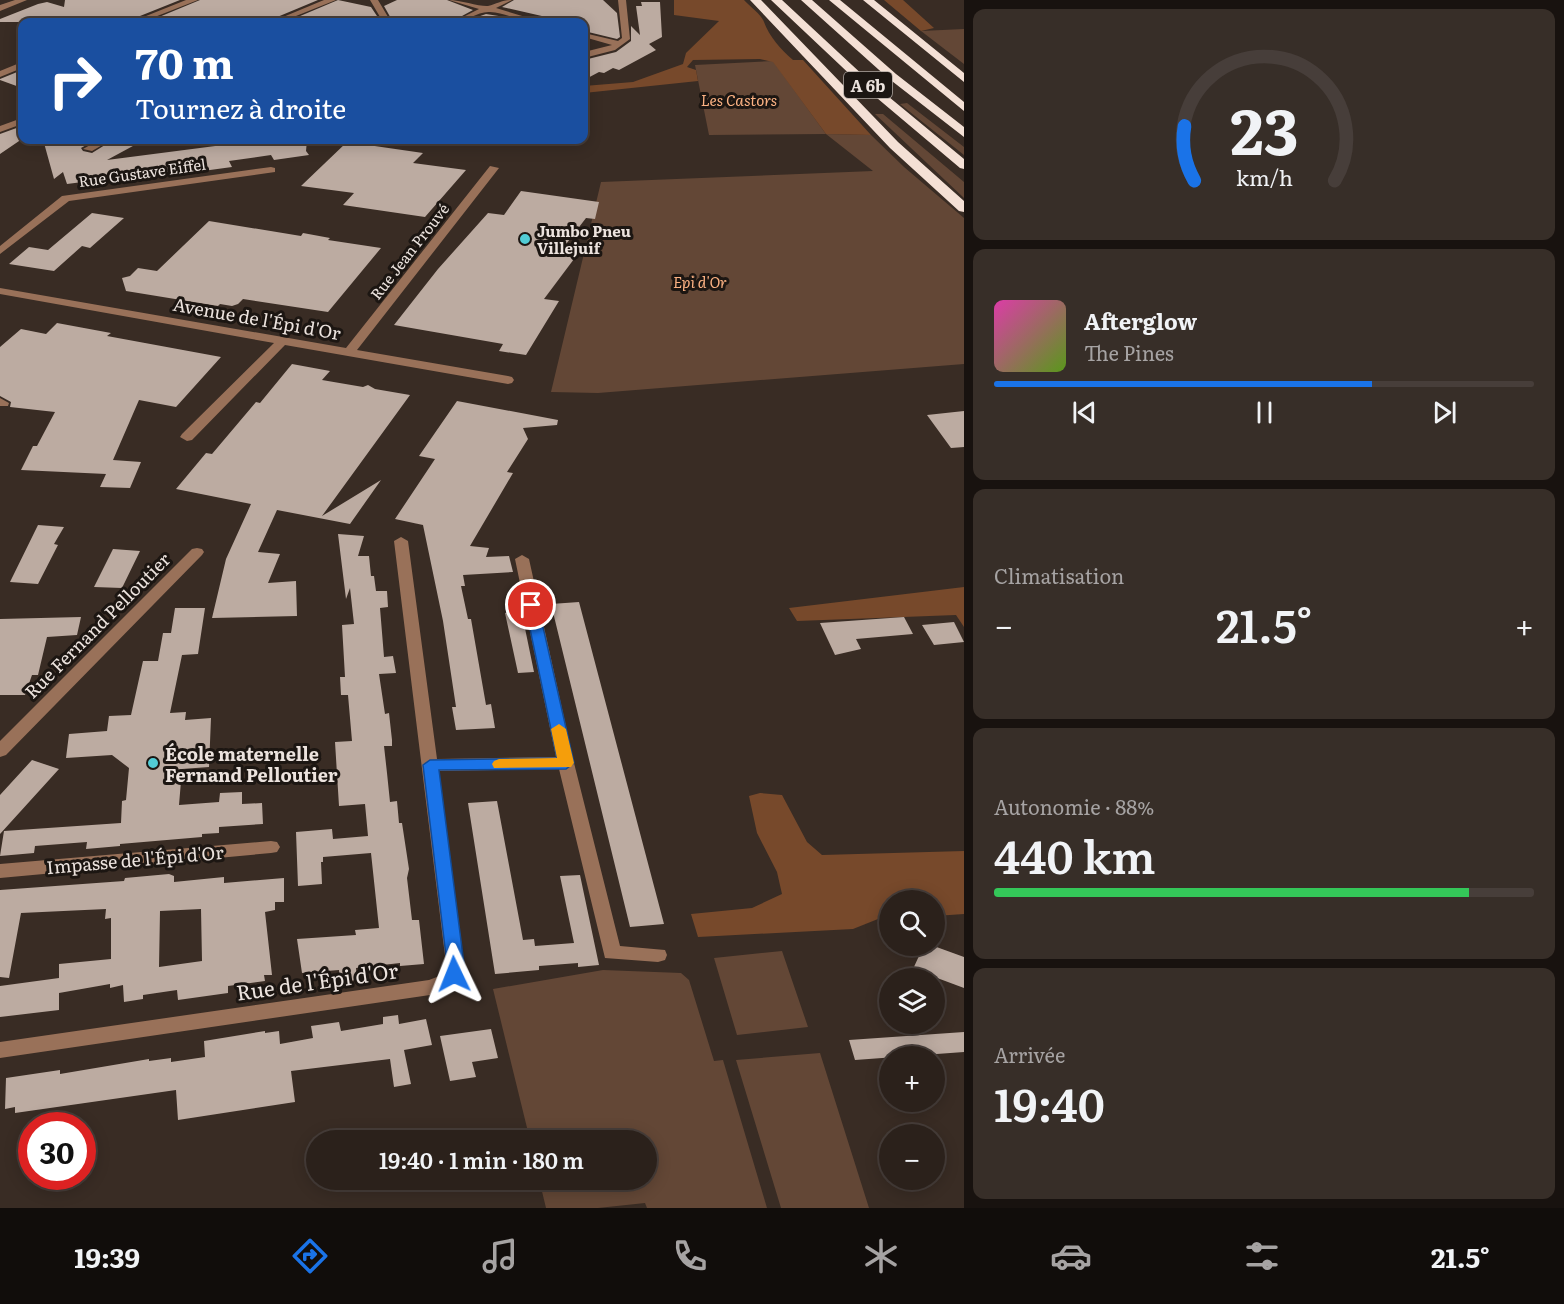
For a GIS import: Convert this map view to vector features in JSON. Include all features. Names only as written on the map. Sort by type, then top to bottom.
[{"type":"highway","points":[[755,0],[894,145],[964,208]]},
{"type":"highway","name":"A 6b","points":[[776,0],[871,88],[964,165]]},
{"type":"highway","points":[[806,0],[892,76],[964,133]]},
{"type":"highway","points":[[834,0],[964,108]]},
{"type":"highway","points":[[868,0],[964,79]]},
{"type":"street","points":[[0,8],[23,0]]},
{"type":"street","points":[[146,18],[194,0]]},
{"type":"street","points":[[296,18],[332,0]]},
{"type":"street","points":[[374,0],[385,18]]},
{"type":"street","points":[[453,0],[522,18]]},
{"type":"street","points":[[466,18],[507,0]]},
{"type":"street","points":[[588,55],[601,53],[626,39],[622,0]]},
{"type":"street","points":[[588,36],[620,44]]},
{"type":"street","points":[[0,74],[18,67]]},
{"type":"street","points":[[0,129],[18,122]]},
{"type":"street","points":[[88,149],[98,144]]},
{"type":"street","name":"Rue Jean Prouvé","points":[[348,353],[494,168]]},
{"type":"street","name":"Rue Gustave Eiffel","points":[[0,251],[66,198],[270,170]]},
{"type":"street","name":"Avenue de l'Épi d'Or","points":[[0,291],[507,380]]},
{"type":"street","points":[[187,437],[283,340]]},
{"type":"street","name":"Rue de l'Épi d'Or","points":[[0,1050],[430,987],[450,980],[455,964],[401,541]]},
{"type":"street","name":"Rue Fernand Pelloutier","points":[[0,751],[197,552]]},
{"type":"street","points":[[522,559],[566,763],[612,953],[658,955]]},
{"type":"street","points":[[430,765],[566,763]]},
{"type":"street","name":"Impasse de l'Épi d'Or","points":[[0,871],[271,847]]},
{"type":"green space","points":[[964,29],[964,64],[921,31]]},
{"type":"green space","name":"Les Castors","points":[[773,61],[826,134],[709,135],[695,65]]},
{"type":"green space","points":[[907,103],[964,147],[964,155],[900,104]]},
{"type":"green space","points":[[875,114],[883,114],[964,182],[964,198]]},
{"type":"green space","name":"Epi d'Or","points":[[826,134],[871,135],[904,167],[964,218],[964,364],[598,393],[551,392],[601,182],[873,171]]},
{"type":"green space","points":[[782,951],[808,1027],[737,1035],[714,958]]},
{"type":"green space","points":[[603,970],[681,973],[689,980],[714,1061],[723,1060],[767,1208],[647,1208],[645,1203],[598,1208],[546,1208],[542,1190],[657,1190],[657,1130],[528,1130],[493,989]]},
{"type":"green space","points":[[820,1053],[869,1208],[781,1208],[736,1060]]},
{"type":"shaded area","points":[[674,0],[744,0],[760,16],[772,38],[784,52],[793,60],[803,60],[871,135],[826,134],[773,62],[760,59],[693,60],[687,67],[696,70],[698,81],[588,93],[588,86],[633,82],[683,64],[686,53],[719,21],[674,15]]},
{"type":"shaded area","points":[[884,0],[903,0],[934,28],[921,31]]},
{"type":"shaded area","points":[[964,587],[964,627],[956,615],[797,621],[789,608]]},
{"type":"shaded area","points":[[760,793],[782,795],[807,842],[822,855],[964,851],[964,914],[945,915],[945,890],[879,890],[879,919],[853,929],[698,937],[691,914],[752,908],[782,894],[777,872],[757,833],[749,796]]},
{"type":"building","points":[[65,0],[180,0],[135,18],[18,18],[18,22],[0,22],[0,19],[38,4],[47,2],[64,7]]},
{"type":"building","points":[[200,0],[318,0],[275,18],[157,18]]},
{"type":"building","points":[[338,0],[371,7],[378,18],[295,18]]},
{"type":"building","points":[[397,0],[447,0],[473,10],[458,18],[391,18],[384,6]]},
{"type":"building","points":[[514,0],[603,0],[617,13],[620,37],[617,39],[588,32],[588,18],[550,18],[502,7]]},
{"type":"building","points":[[641,2],[660,2],[662,37],[649,44],[656,50],[619,70],[613,68],[588,78],[588,59],[616,52],[631,41],[631,26],[640,35],[636,6],[642,6]]},
{"type":"building","points":[[486,14],[505,17],[503,18],[474,18]]},
{"type":"building","points":[[18,72],[18,87],[0,80]]},
{"type":"building","points":[[18,127],[18,142],[0,154],[0,134]]},
{"type":"building","points":[[44,144],[68,146],[68,144],[88,144],[81,148],[83,151],[92,153],[107,144],[137,144],[107,160],[231,144],[307,144],[306,151],[309,155],[274,160],[271,155],[229,161],[232,167],[130,180],[137,175],[67,184],[63,172],[54,179]]},
{"type":"building","points":[[345,144],[361,144],[423,153],[413,163],[466,170],[425,217],[343,205],[354,193],[301,186]]},
{"type":"building","points":[[521,191],[599,202],[595,219],[586,218],[560,252],[577,255],[544,299],[559,301],[526,355],[499,351],[503,344],[394,325],[438,269],[488,213],[504,215]]},
{"type":"building","points":[[92,213],[124,218],[90,248],[82,246],[54,271],[9,264],[29,247],[48,250]]},
{"type":"building","points":[[209,221],[301,236],[303,233],[330,238],[328,240],[381,248],[328,312],[243,299],[232,306],[220,304],[218,306],[126,291],[122,278],[130,276],[138,268],[157,271]]},
{"type":"building","points":[[57,323],[111,333],[107,336],[221,357],[176,407],[139,400],[113,460],[141,462],[130,488],[100,487],[106,474],[21,470],[55,412],[10,407],[11,402],[0,396],[0,347],[21,329],[46,334]]},
{"type":"building","points":[[292,364],[330,371],[322,380],[363,387],[368,385],[375,389],[410,395],[322,516],[381,480],[350,524],[277,510],[258,552],[280,554],[268,583],[296,581],[297,616],[212,618],[226,559],[251,504],[176,489],[206,453],[212,454],[256,402],[260,403]]},
{"type":"building","points":[[457,401],[558,420],[557,425],[523,428],[528,439],[507,472],[513,473],[470,546],[489,548],[486,557],[509,556],[513,572],[463,575],[465,586],[461,586],[468,619],[471,619],[486,705],[491,704],[495,728],[456,730],[452,707],[456,707],[443,621],[423,525],[395,519],[435,459],[419,456]]},
{"type":"building","points":[[964,411],[964,447],[951,448],[927,415]]},
{"type":"building","points":[[38,525],[64,527],[54,544],[58,545],[38,584],[10,582]]},
{"type":"building","points":[[338,534],[364,536],[358,556],[369,556],[371,576],[374,576],[376,591],[387,591],[388,607],[380,608],[384,657],[393,656],[396,673],[379,674],[385,714],[389,713],[392,740],[392,746],[384,746],[390,802],[397,801],[399,823],[402,823],[409,869],[407,878],[412,920],[419,920],[424,964],[400,966],[400,963],[356,968],[357,980],[340,982],[339,970],[302,973],[297,939],[356,935],[355,930],[379,928],[371,853],[323,857],[323,862],[321,862],[322,884],[298,886],[296,832],[332,829],[333,839],[368,836],[365,804],[339,806],[335,742],[352,741],[348,695],[341,695],[340,677],[345,677],[342,625],[354,624],[350,588],[346,599]]},
{"type":"building","points":[[113,549],[140,551],[122,588],[94,587]]},
{"type":"building","points":[[579,602],[664,924],[630,927],[551,604]]},
{"type":"building","points":[[175,608],[205,608],[198,654],[182,655],[170,713],[186,712],[185,720],[211,718],[209,767],[182,769],[179,805],[219,802],[220,793],[242,792],[242,804],[262,803],[263,824],[219,827],[219,833],[202,834],[202,837],[120,844],[120,846],[86,849],[87,842],[35,846],[34,853],[0,856],[4,831],[121,823],[122,801],[126,800],[129,768],[112,755],[66,758],[69,734],[107,731],[109,716],[131,715],[143,661],[158,661],[163,633],[171,633]]},
{"type":"building","points":[[521,609],[534,672],[518,673],[505,613]]},
{"type":"building","points":[[81,617],[77,635],[47,637],[38,675],[32,675],[25,695],[0,695],[0,619]]},
{"type":"building","points":[[904,617],[913,634],[856,639],[861,649],[835,655],[820,623]]},
{"type":"building","points":[[954,622],[964,642],[934,645],[922,625]]},
{"type":"building","points":[[32,760],[59,769],[0,834],[0,795]]},
{"type":"building","points":[[497,801],[523,940],[534,939],[535,946],[574,943],[560,876],[580,875],[599,965],[578,967],[578,963],[539,966],[539,970],[495,974],[468,803]]},
{"type":"building","points":[[169,874],[174,876],[174,882],[224,877],[224,883],[284,878],[284,902],[275,902],[275,910],[265,912],[272,975],[264,975],[265,981],[228,986],[228,993],[178,1000],[177,990],[143,995],[143,999],[124,1002],[123,985],[110,988],[110,984],[59,993],[59,1010],[0,1017],[0,986],[59,978],[59,964],[111,959],[111,918],[105,919],[106,909],[21,913],[9,978],[0,977],[0,890],[124,881],[125,878]],"holes":[[[201,909],[202,961],[159,967],[160,911]]]},
{"type":"building","points":[[945,950],[964,957],[964,988],[945,981],[945,968],[913,968],[919,956],[945,956]]},
{"type":"building","points":[[398,1015],[399,1024],[426,1019],[432,1045],[404,1050],[411,1084],[394,1087],[390,1059],[291,1071],[295,1102],[178,1120],[176,1090],[15,1113],[15,1107],[5,1109],[6,1078],[60,1070],[60,1074],[149,1059],[149,1061],[171,1058],[171,1062],[205,1057],[204,1041],[265,1031],[265,1033],[279,1031],[280,1044],[313,1038],[311,1026],[339,1022],[341,1031],[383,1024],[383,1017]]},
{"type":"building","points":[[491,1029],[498,1058],[472,1062],[476,1077],[450,1081],[440,1036]]},
{"type":"building","points":[[964,1032],[964,1052],[945,1053],[945,1046],[879,1046],[879,1058],[855,1060],[849,1040],[945,1034]]},
{"type":"slow traffic","points":[[499,764],[566,763],[559,729]]},
{"type":"place","name":"Jumbo Pneu Villejuif","points":[[525,239]]},
{"type":"place","name":"École maternelle Fernand Pelloutier","points":[[153,763]]},
{"type":"route","points":[[454,974],[455,964],[430,765],[566,763],[531,605]]}]
